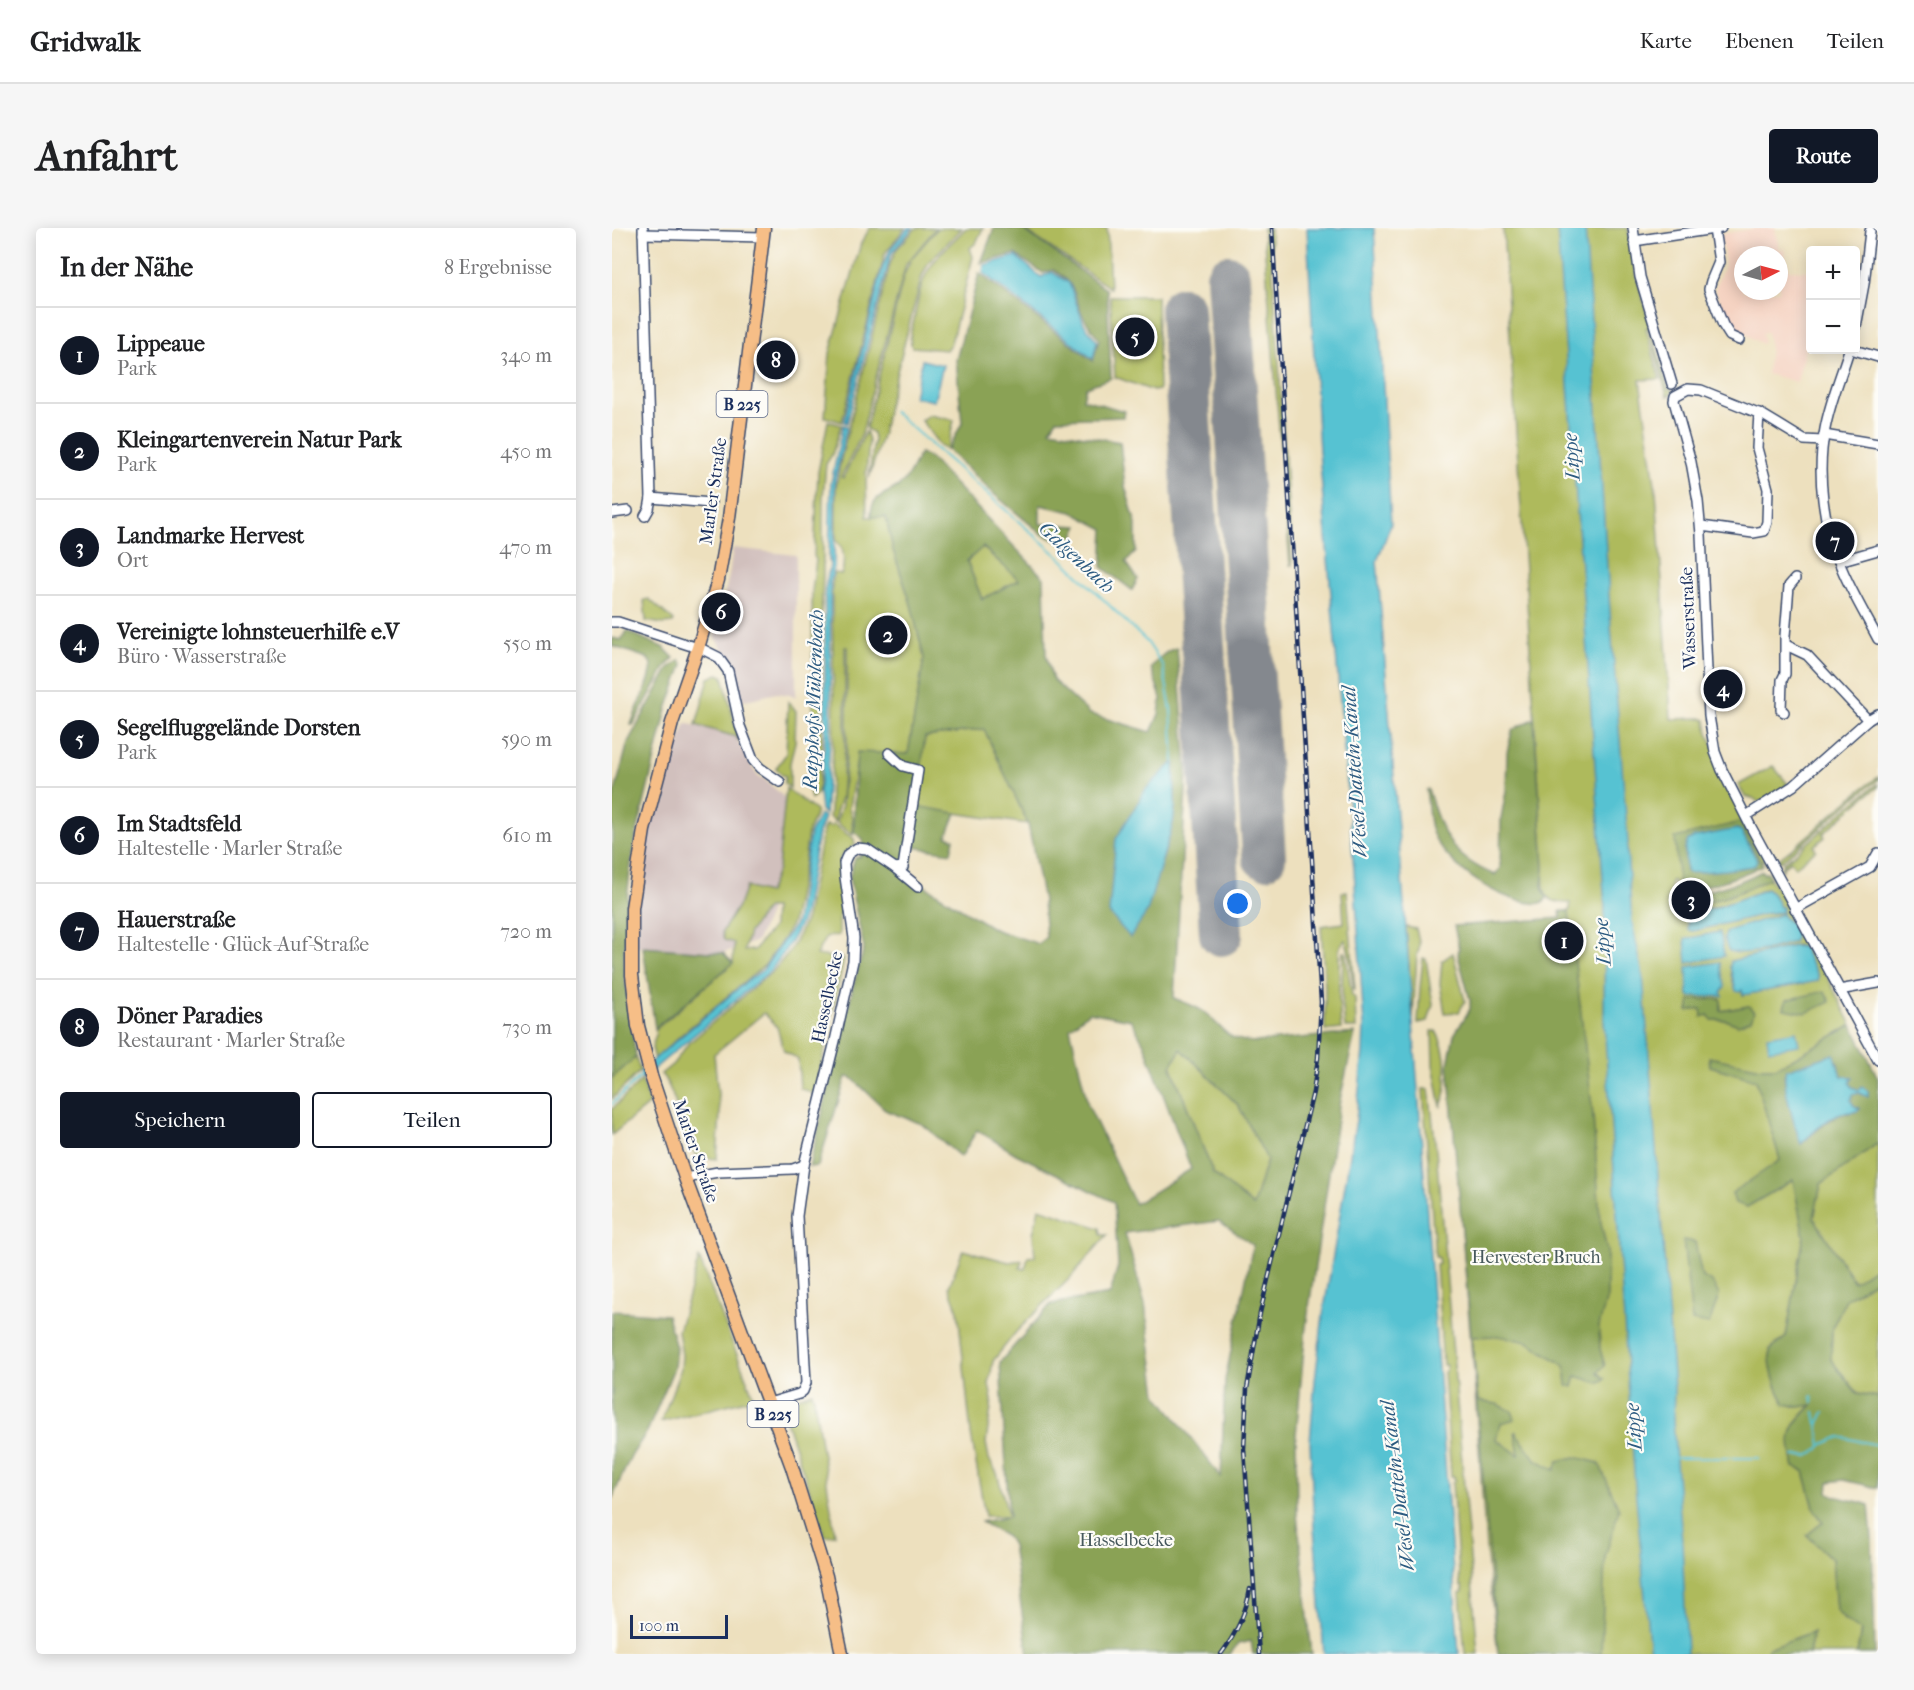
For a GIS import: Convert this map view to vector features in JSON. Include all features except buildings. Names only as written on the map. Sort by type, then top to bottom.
[{"type":"main road","name":"Marler Straße","points":[[763,233],[727,528],[718,580],[672,723],[644,830],[632,908],[631,961],[635,1005],[643,1047],[685,1178],[792,1467],[816,1541],[834,1610],[842,1654]]},
{"type":"street","points":[[1633,228],[1640,277],[1672,384]]},
{"type":"street","points":[[1634,241],[1718,229],[1719,262],[1709,289],[1723,325],[1730,336],[1739,340]]},
{"type":"street","points":[[1860,306],[1871,229]]},
{"type":"street","points":[[645,516],[651,498],[643,231],[763,233]]},
{"type":"street","points":[[1860,352],[1878,357]]},
{"type":"street","points":[[1848,354],[1823,438],[1824,499],[1829,534],[1839,561],[1878,639]]},
{"type":"street","name":"Wasserstraße","points":[[1759,413],[1701,390],[1688,389],[1675,396],[1674,400],[1694,472],[1701,526],[1711,734],[1722,770],[1878,1060]]},
{"type":"street","points":[[1701,526],[1753,533],[1764,531],[1767,522],[1768,489],[1757,448],[1759,413],[1804,440],[1823,438],[1878,444]]},
{"type":"street","points":[[651,498],[711,503]]},
{"type":"street","points":[[612,513],[628,511]]},
{"type":"street","points":[[1839,561],[1878,550]]},
{"type":"street","points":[[1784,712],[1781,710],[1789,586],[1795,579]]},
{"type":"street","points":[[612,622],[698,648],[718,657],[728,671],[748,748],[760,768],[780,782]]},
{"type":"street","points":[[1786,645],[1807,655],[1868,720]]},
{"type":"street","points":[[1746,816],[1793,786],[1868,720],[1878,714]]},
{"type":"street","points":[[889,753],[903,766],[918,770],[903,867],[895,868]]},
{"type":"street","name":"Hasselbecke","points":[[769,1403],[799,1394],[806,1383],[796,1224],[804,1165],[853,961],[854,938],[845,877],[846,858],[852,850],[864,848],[895,868],[918,887]]},
{"type":"street","points":[[1795,909],[1870,867],[1878,853]]},
{"type":"street","points":[[1839,990],[1878,983]]},
{"type":"street","points":[[685,1178],[718,1172],[793,1169],[804,1165]]},
{"type":"shaded area","points":[[1757,228],[1775,228],[1778,246],[1734,246],[1734,300],[1788,300],[1788,266],[1789,270],[1806,271],[1806,345],[1797,382],[1767,374],[1770,348],[1767,332],[1762,333],[1764,342],[1762,344],[1730,324],[1715,289],[1725,263],[1721,234]]},
{"type":"shaded area","points":[[733,548],[796,555],[796,696],[777,693],[742,701],[739,691],[735,689],[728,658],[714,636],[729,576]]},
{"type":"shaded area","points":[[686,723],[736,737],[759,778],[763,778],[785,798],[778,869],[769,913],[757,941],[723,953],[631,946],[644,830]]},
{"type":"green space","points":[[870,228],[905,228],[885,253],[842,422],[825,417],[830,353],[861,243]]},
{"type":"green space","points":[[916,228],[936,228],[906,264],[862,434],[841,477],[843,478],[866,431],[869,440],[866,476],[867,517],[886,516],[893,550],[911,604],[924,658],[908,754],[858,753],[849,808],[853,835],[838,824],[837,820],[842,805],[847,746],[847,647],[845,647],[845,747],[841,798],[835,822],[829,817],[834,713],[832,585],[834,573],[842,574],[844,560],[843,552],[836,541],[836,487],[890,264],[896,250]]},
{"type":"green space","points":[[938,228],[962,228],[929,262],[922,276],[883,425],[883,433],[869,478],[874,440],[873,433],[866,428],[904,275],[911,259]]},
{"type":"green space","points":[[966,228],[983,228],[976,243],[970,248],[973,257],[951,343],[946,350],[912,347],[911,334],[926,274],[939,256]]},
{"type":"green space","points":[[994,228],[1021,228],[1107,290],[1111,378],[1086,387],[1083,399],[1124,411],[1123,417],[1057,419],[1050,430],[1120,442],[1125,486],[1136,524],[1136,552],[1126,562],[1138,579],[1132,590],[1102,567],[1104,529],[1072,512],[1040,505],[1040,524],[1078,526],[1070,547],[1042,534],[995,495],[948,450],[962,423],[956,360],[979,273],[1093,361],[1099,339],[1083,316],[1071,285],[1061,275],[1053,270],[1043,273],[1015,254],[981,263]]},
{"type":"green space","points":[[1022,228],[1107,228],[1110,288]]},
{"type":"green space","points":[[1263,228],[1270,228],[1292,565],[1290,565]]},
{"type":"green space","points":[[1503,228],[1628,228],[1637,278],[1668,389],[1673,391],[1667,396],[1649,328],[1646,328],[1660,379],[1640,380],[1656,491],[1671,719],[1701,718],[1706,720],[1708,733],[1768,867],[1764,860],[1761,861],[1741,822],[1676,838],[1679,890],[1675,887],[1674,881],[1671,881],[1671,894],[1667,903],[1678,902],[1678,910],[1730,896],[1770,878],[1776,889],[1778,888],[1770,871],[1772,870],[1789,904],[1787,903],[1789,912],[1795,914],[1852,1025],[1776,1068],[1761,1068],[1709,1058],[1710,1066],[1756,1080],[1781,1161],[1732,1193],[1747,1207],[1793,1180],[1804,1236],[1786,1337],[1770,1349],[1771,1364],[1776,1384],[1785,1404],[1799,1407],[1812,1405],[1798,1419],[1792,1432],[1791,1447],[1794,1467],[1804,1471],[1815,1511],[1823,1522],[1807,1535],[1832,1559],[1836,1610],[1844,1620],[1861,1630],[1857,1654],[1809,1654],[1813,1632],[1768,1648],[1767,1654],[1498,1654],[1486,1548],[1474,1379],[1476,1378],[1472,1358],[1452,1102],[1473,1013],[1458,945],[1462,937],[1561,919],[1560,912],[1570,910],[1570,903],[1554,901],[1546,894],[1543,883],[1544,868]],"holes":[[[1765,889],[1769,890],[1783,908],[1782,912],[1694,931],[1689,930],[1687,915],[1689,913],[1728,904]],[[1782,914],[1793,927],[1793,942],[1753,951],[1753,923]],[[1796,945],[1802,947],[1818,976],[1818,981],[1743,995],[1742,990],[1738,991],[1732,981],[1731,961]],[[1721,999],[1721,1011],[1748,1006],[1738,1025],[1726,1020],[1713,1020],[1690,1000]]]},
{"type":"green space","points":[[1110,296],[1157,296],[1159,390],[1153,391],[1115,377]]},
{"type":"green space","points":[[929,415],[954,420],[947,450],[940,446],[921,420]]},
{"type":"green space","points":[[828,421],[841,425],[832,455],[826,464],[823,497],[822,740],[818,793],[811,799],[809,790],[813,734],[812,591],[816,560],[814,556],[818,472]]},
{"type":"green space","name":"Hasselbecke","points":[[920,453],[930,458],[1044,578],[1046,655],[1053,680],[1090,714],[1151,732],[1159,714],[1161,698],[1151,668],[1162,655],[1177,648],[1187,771],[1174,998],[1201,1010],[1226,1033],[1245,1041],[1355,1033],[1340,1100],[1306,1327],[1296,1435],[1297,1514],[1312,1654],[1253,1654],[1251,1641],[1238,1644],[1230,1654],[1028,1654],[1012,1545],[1007,1537],[981,1522],[1009,1517],[1000,1362],[1051,1304],[1110,1294],[1118,1266],[1114,1202],[1016,1154],[977,1130],[961,1157],[922,1124],[887,1111],[852,1078],[846,1077],[818,1166],[809,1167],[864,948],[849,878],[855,858],[861,856],[863,839],[854,832],[857,752],[908,754],[924,658],[911,604],[893,550],[886,517],[871,517],[872,508],[878,498],[905,480]],"holes":[[[983,547],[1019,580],[982,599],[967,561]],[[984,729],[1028,824],[1043,901],[1046,937],[1039,944],[996,930],[910,877],[913,847],[951,853],[954,839],[947,836],[956,813],[916,806],[925,737]],[[1174,763],[1175,806],[1173,823],[1162,861]],[[1089,1012],[1131,1020],[1144,1044],[1191,1169],[1135,1204],[1088,1105],[1070,1028]],[[1181,1049],[1238,1105],[1267,1159],[1253,1206],[1213,1173],[1171,1066]],[[1219,1221],[1253,1245],[1225,1380],[1221,1477],[1157,1394],[1145,1304],[1125,1233]]]},
{"type":"green space","points":[[982,547],[1020,580],[982,599],[967,561]]},
{"type":"green space","points":[[649,599],[674,621],[673,623],[646,621],[644,600]]},
{"type":"green space","points":[[627,631],[664,648],[674,658],[666,666],[633,725],[631,725],[649,680],[652,665],[647,658],[612,646],[612,638],[621,640]]},
{"type":"green space","points":[[680,660],[683,665],[667,709],[636,836],[630,871],[624,963],[636,1057],[612,1078],[612,803],[628,742],[669,668]]},
{"type":"green space","points":[[718,674],[723,676],[739,741],[736,737],[696,725],[709,678]]},
{"type":"green space","points":[[788,701],[796,711],[795,742],[790,763],[790,788],[784,783],[786,776],[776,768],[786,754]]},
{"type":"green space","points":[[1534,719],[1544,868],[1542,886],[1547,898],[1543,903],[1528,903],[1512,899],[1495,892],[1463,871],[1439,845],[1432,832],[1426,790],[1428,789],[1443,830],[1457,851],[1467,860],[1495,875],[1500,868],[1501,818],[1506,791],[1507,752],[1512,731]]},
{"type":"green space","points":[[984,729],[1028,824],[916,807],[925,737]]},
{"type":"green space","points":[[1773,766],[1788,784],[1763,801],[1758,802],[1753,798],[1745,797],[1738,785]]},
{"type":"green space","points":[[1878,777],[1878,780],[1778,862],[1777,860]]},
{"type":"green space","points":[[1878,784],[1878,787],[1823,834],[1825,837],[1814,846],[1816,850],[1795,867],[1790,861],[1783,867],[1783,871],[1781,867],[1783,863]]},
{"type":"green space","points":[[786,788],[816,811],[808,832],[792,923],[765,965],[655,1059],[652,1048],[655,1030],[733,963],[734,943],[724,940],[722,932],[740,903],[746,887],[768,893],[778,869]],"holes":[[[767,908],[774,908],[773,927],[754,950],[744,951],[749,932]]]},
{"type":"green space","points":[[1741,822],[1763,865],[1722,882],[1679,890],[1675,838]],"holes":[[[1737,829],[1741,831],[1757,860],[1686,871],[1685,849]]]},
{"type":"green space","points":[[833,824],[854,839],[855,845],[840,859],[843,881],[842,898],[847,912],[839,914],[839,935],[826,937],[816,955],[844,959],[815,1095],[800,1088],[798,1059],[784,1051],[777,1027],[764,1013],[714,1054],[720,1114],[717,1159],[698,1156],[688,1142],[672,1093],[661,1074],[673,1064],[688,1044],[774,970],[789,952],[806,918],[823,830],[826,825],[831,827]]},
{"type":"green space","points":[[1762,871],[1764,874],[1767,872],[1770,878],[1730,896],[1691,905],[1678,911],[1678,907],[1686,901],[1686,894],[1726,886]]},
{"type":"green space","points":[[1347,891],[1355,989],[1345,940],[1339,951],[1341,1029],[1325,1031],[1321,926],[1344,923],[1342,892]]},
{"type":"green space","name":"Hervester Bruch","points":[[1561,911],[1569,911],[1593,1115],[1600,1218],[1607,1251],[1607,1297],[1599,1326],[1600,1349],[1605,1366],[1598,1372],[1605,1379],[1598,1383],[1576,1376],[1573,1387],[1567,1385],[1565,1366],[1528,1342],[1498,1336],[1472,1337],[1478,1401],[1497,1404],[1512,1411],[1515,1419],[1501,1423],[1496,1439],[1519,1455],[1515,1431],[1535,1459],[1555,1470],[1558,1461],[1575,1457],[1599,1463],[1619,1509],[1605,1558],[1601,1654],[1498,1654],[1448,1064],[1454,1035],[1470,1009],[1454,926],[1561,918]]},
{"type":"green space","points":[[1406,927],[1416,929],[1419,939],[1413,1019]]},
{"type":"green space","points":[[643,947],[723,953],[733,963],[655,1028]]},
{"type":"green space","points":[[1343,952],[1345,952],[1352,995],[1355,998],[1356,1028],[1345,1028],[1342,998]]},
{"type":"green space","points":[[1453,953],[1465,1001],[1459,1012],[1445,1013],[1440,984],[1442,961]]},
{"type":"green space","points":[[1423,958],[1426,959],[1433,1005],[1428,1021],[1418,1023],[1420,987]]},
{"type":"green space","points":[[1825,991],[1830,1002],[1806,1013],[1784,1009],[1786,1000]]},
{"type":"green space","points":[[1721,999],[1721,1011],[1749,1006],[1754,1012],[1751,1020],[1738,1025],[1726,1020],[1712,1020],[1708,1015],[1702,1017],[1701,1009],[1688,1011],[1690,1000]]},
{"type":"green space","points":[[1852,1025],[1878,1078],[1878,1143],[1821,1184],[1814,1218],[1854,1282],[1878,1266],[1878,1279],[1846,1299],[1832,1328],[1831,1360],[1857,1393],[1878,1397],[1878,1488],[1844,1480],[1829,1482],[1828,1492],[1869,1505],[1875,1654],[1857,1654],[1861,1631],[1836,1610],[1832,1559],[1807,1535],[1823,1522],[1815,1511],[1804,1471],[1794,1467],[1790,1439],[1798,1420],[1812,1405],[1799,1407],[1785,1404],[1772,1371],[1770,1350],[1786,1337],[1804,1236],[1793,1180],[1747,1207],[1735,1203],[1732,1193],[1780,1160],[1756,1080],[1710,1066],[1709,1057],[1761,1068],[1776,1068]],"holes":[[[1838,1061],[1839,1072],[1852,1087],[1863,1095],[1858,1092],[1853,1094],[1851,1100],[1853,1105],[1860,1109],[1832,1119],[1801,1144],[1784,1075]]]},
{"type":"green space","points":[[1432,1031],[1436,1031],[1440,1039],[1445,1058],[1446,1089],[1441,1106],[1433,1065]]},
{"type":"green space","points":[[1181,1049],[1238,1105],[1267,1159],[1253,1207],[1213,1173],[1171,1065]]},
{"type":"green space","points":[[636,1057],[640,1071],[612,1099],[612,1078]]},
{"type":"green space","points":[[642,1080],[649,1104],[612,1135],[612,1109]]},
{"type":"green space","points":[[1423,1089],[1429,1089],[1436,1149],[1478,1654],[1465,1654],[1460,1593],[1463,1592],[1460,1586],[1452,1483],[1454,1476],[1451,1476],[1444,1372],[1446,1365],[1443,1365],[1436,1264],[1439,1263],[1438,1257],[1435,1257]]},
{"type":"green space","points":[[1878,1143],[1878,1266],[1854,1282],[1814,1218],[1821,1184]]},
{"type":"green space","points":[[1039,1208],[1100,1228],[1101,1235],[1107,1235],[1070,1278],[1016,1332],[993,1361],[989,1384],[992,1400],[986,1443],[989,1459],[997,1473],[1009,1517],[985,1516],[971,1434],[958,1311],[949,1287],[963,1250],[1009,1262],[1022,1260],[1020,1268],[1025,1269],[1028,1257],[1035,1256],[1033,1234]]},
{"type":"green space","points":[[1683,1240],[1695,1242],[1702,1277],[1712,1282],[1719,1295],[1709,1324],[1692,1321]]},
{"type":"green space","points":[[699,1258],[754,1398],[661,1422],[681,1368],[682,1355],[678,1331]]},
{"type":"green space","points":[[1878,1279],[1878,1397],[1858,1393],[1831,1360],[1832,1328],[1846,1299]]},
{"type":"green space","points":[[612,1311],[667,1315],[676,1348],[674,1368],[648,1430],[630,1458],[612,1499]]},
{"type":"green space","points":[[812,1392],[835,1535],[825,1536],[780,1403]]},
{"type":"green space","points":[[1813,1632],[1809,1654],[1767,1654],[1768,1648]]},
{"type":"water","points":[[908,228],[913,228],[890,257],[847,423],[844,422],[883,266],[891,248]]},
{"type":"water","name":"Wesel-Datteln-Kanal","points":[[1307,228],[1374,228],[1391,524],[1377,561],[1459,1654],[1324,1654],[1310,1442],[1323,1315],[1356,1120],[1364,1026],[1354,869],[1319,451]]},
{"type":"water","name":"Lippe","points":[[1557,228],[1585,228],[1632,922],[1643,976],[1674,1389],[1673,1421],[1687,1654],[1650,1654],[1635,1485],[1604,1020],[1605,907]]},
{"type":"water","points":[[1016,256],[1041,277],[1052,272],[1069,283],[1084,324],[1097,341],[1093,359],[983,273],[984,265]]},
{"type":"water","points":[[922,360],[943,365],[934,401],[914,397]]},
{"type":"water","points":[[843,425],[847,426],[835,479],[834,566],[830,583],[831,727],[825,814],[821,810],[819,791],[825,735],[825,590],[829,560],[831,560],[829,559],[831,483]]},
{"type":"water","points":[[1174,762],[1173,823],[1147,912],[1130,937],[1109,913],[1116,839],[1146,789]]},
{"type":"water","points":[[820,814],[824,817],[818,833],[804,914],[785,950],[771,970],[642,1079],[640,1071],[763,970],[796,923],[810,833]]},
{"type":"water","points":[[1737,829],[1741,831],[1757,860],[1753,866],[1688,873],[1686,871],[1685,849],[1688,840]]},
{"type":"water","points":[[1767,889],[1780,907],[1783,907],[1782,912],[1693,931],[1688,930],[1687,915],[1689,913],[1713,909]]},
{"type":"water","points":[[1782,914],[1794,928],[1793,942],[1751,952],[1728,950],[1724,938],[1727,931]]},
{"type":"water","points":[[1720,932],[1724,956],[1687,963],[1685,939]]},
{"type":"water","points":[[1794,946],[1802,947],[1818,976],[1818,981],[1743,995],[1742,990],[1736,991],[1730,967],[1731,961]]},
{"type":"water","points":[[1720,962],[1725,987],[1721,993],[1723,996],[1690,997],[1687,967]]},
{"type":"water","points":[[1796,1031],[1799,1045],[1769,1050],[1767,1036]]},
{"type":"water","points":[[1834,1054],[1842,1076],[1853,1077],[1850,1083],[1852,1087],[1859,1090],[1862,1087],[1868,1091],[1868,1097],[1858,1092],[1853,1094],[1851,1100],[1853,1105],[1860,1109],[1858,1111],[1841,1113],[1831,1118],[1801,1144],[1787,1095],[1786,1070]]},
{"type":"waterway","name":"Galgenbach","points":[[893,411],[1066,563],[1148,643],[1163,666],[1171,710],[1174,762]]},
{"type":"waterway","name":"Rapphofs Mühlenbach","points":[[612,1104],[642,1075]]},
{"type":"waterway","points":[[1812,1396],[1813,1402]]},
{"type":"waterway","points":[[1815,1412],[1817,1424]]},
{"type":"waterway","points":[[1821,1446],[1818,1425],[1824,1412]]},
{"type":"waterway","points":[[1793,1456],[1807,1456],[1816,1452],[1823,1444],[1840,1437],[1878,1445]]},
{"type":"waterway","points":[[1675,1458],[1759,1458]]},
{"type":"runway","points":[[1228,277],[1264,857]]},
{"type":"runway","points":[[1182,309],[1221,934]]},
{"type":"railway","points":[[1259,1654],[1244,1449],[1247,1389],[1260,1313],[1313,1092],[1318,1058],[1321,1002],[1272,228]]},
{"type":"railway","points":[[1221,1654],[1240,1623],[1250,1589]]},
{"type":"place","name":"Segelfluggelände Dorsten","points":[[1135,337]]},
{"type":"place","name":"Döner Paradies","points":[[776,360]]},
{"type":"place","name":"Hauerstraße","points":[[1835,541]]},
{"type":"place","name":"Im Stadtsfeld","points":[[721,612]]},
{"type":"place","name":"Kleingartenverein Natur Park","points":[[888,635]]},
{"type":"place","name":"Vereinigte lohnsteuerhilfe e.V","points":[[1723,689]]},
{"type":"place","name":"Landmarke Hervest","points":[[1691,900]]},
{"type":"place","name":"Lippeaue","points":[[1564,941]]}]
